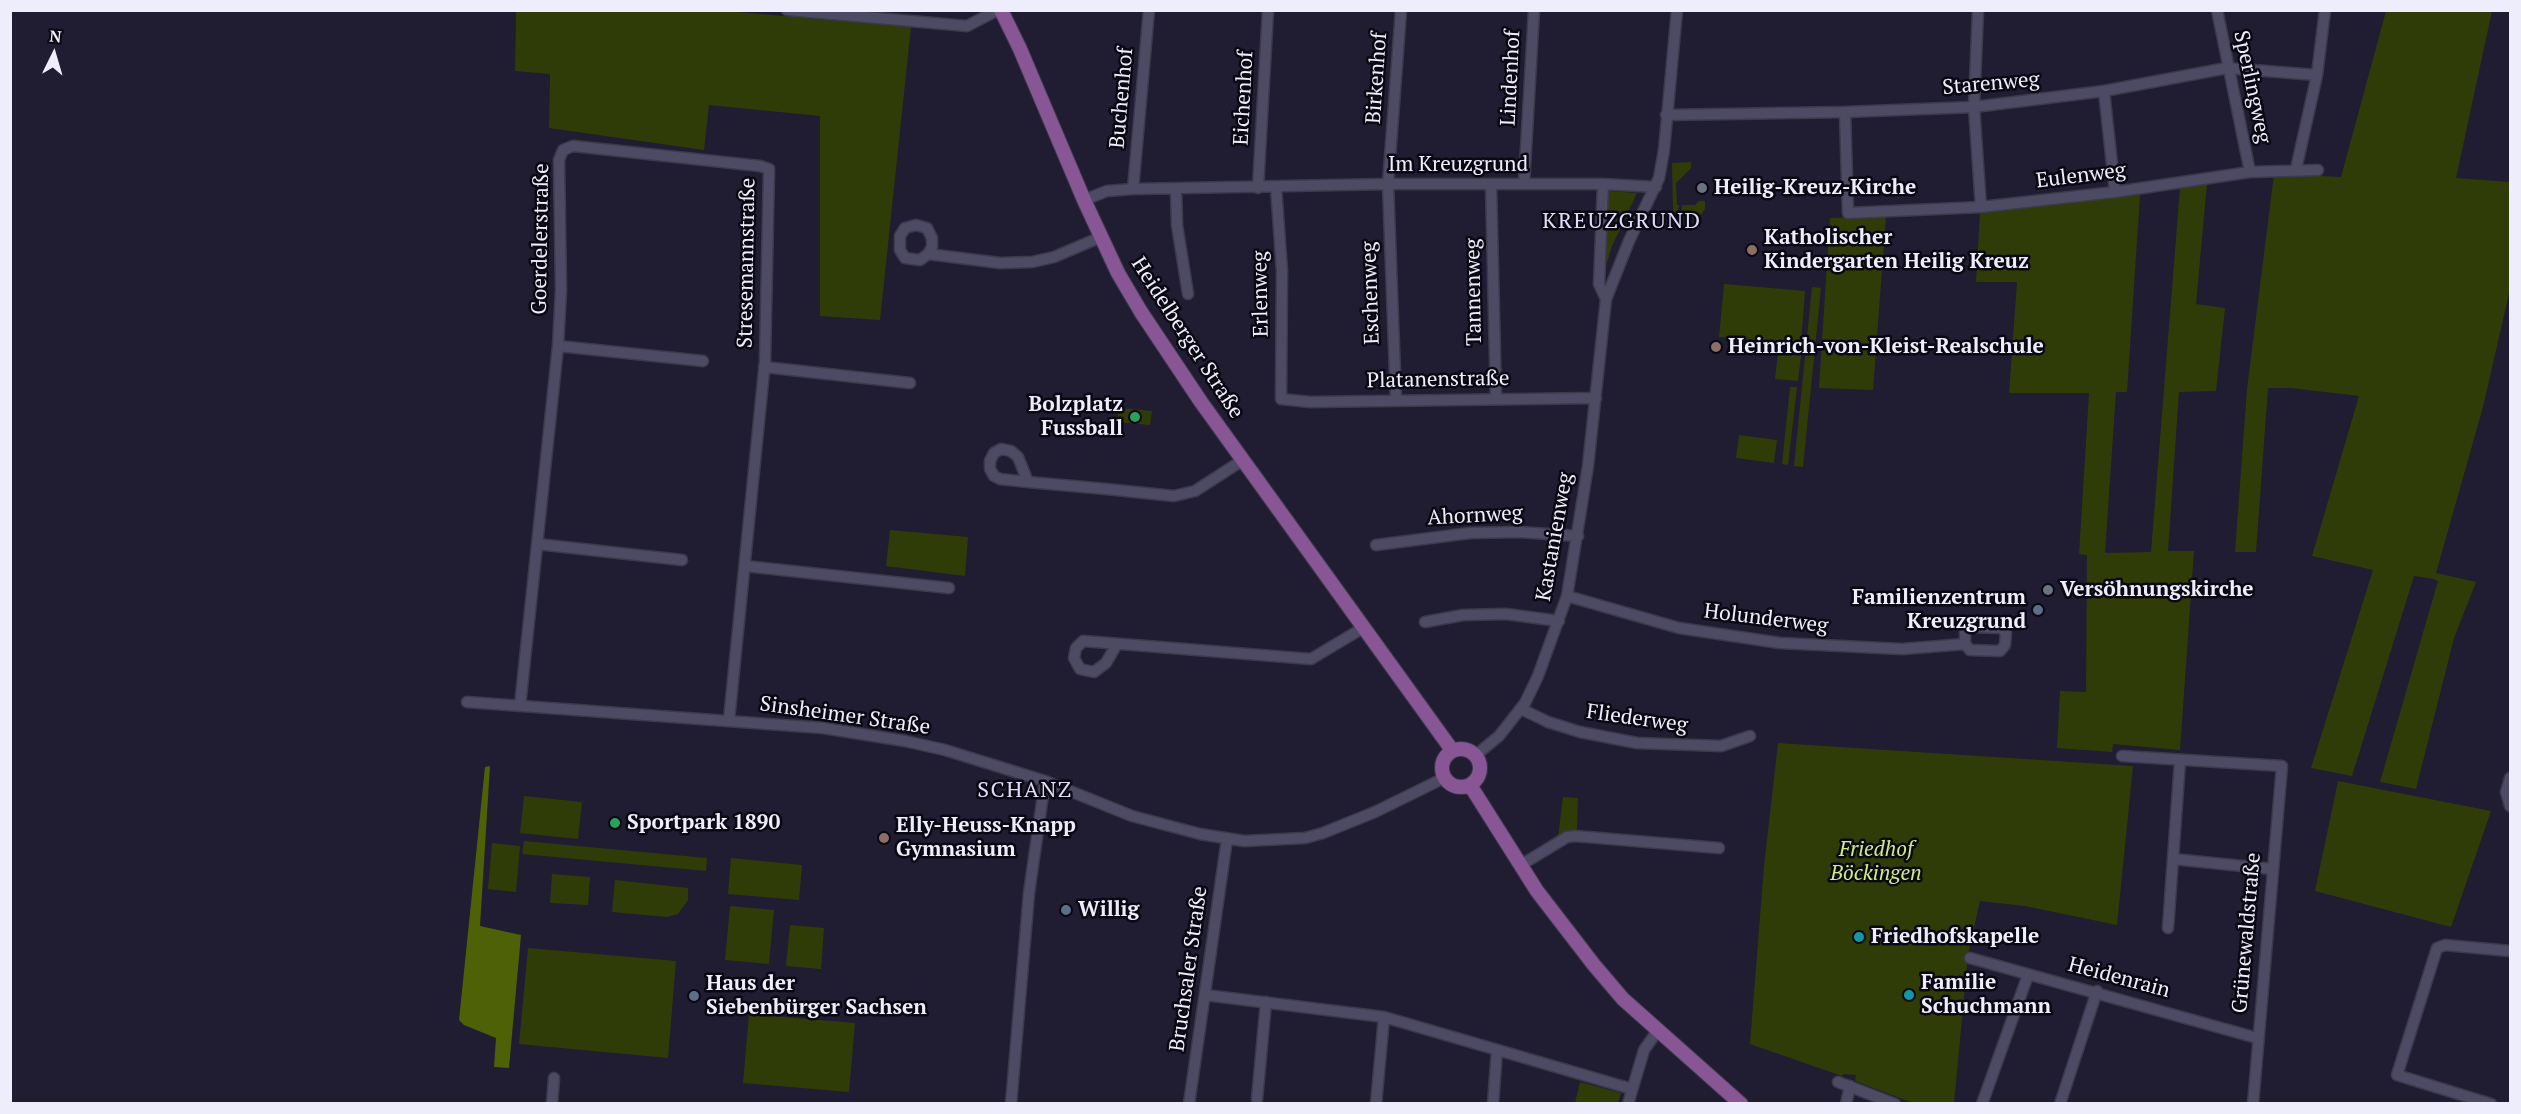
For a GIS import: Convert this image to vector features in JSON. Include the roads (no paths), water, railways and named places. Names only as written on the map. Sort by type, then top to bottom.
[{"type":"main road","name":"Heidelberger Straße","points":[[999,10],[1020,49],[1083,200],[1118,273],[1159,341],[1452,750]]},
{"type":"main road","points":[[1460,748],[1476,755],[1480,763],[1480,772],[1477,779],[1470,785],[1461,788],[1451,785],[1444,778],[1441,768],[1444,757],[1452,750],[1460,748]]},
{"type":"main road","points":[[1470,785],[1537,891],[1594,965],[1623,999],[1741,1104]]},
{"type":"street","points":[[787,10],[968,26],[999,10]]},
{"type":"street","name":"Buchenhof","points":[[1133,189],[1149,10]]},
{"type":"street","name":"Eichenhof","points":[[1258,188],[1268,10]]},
{"type":"street","name":"Birkenhof","points":[[1388,184],[1401,10]]},
{"type":"street","name":"Lindenhof","points":[[1524,184],[1534,10]]},
{"type":"street","points":[[1656,187],[1664,150],[1677,10]]},
{"type":"street","points":[[1978,10],[1974,106],[1981,207]]},
{"type":"street","name":"Sperlingweg","points":[[2217,10],[2250,172]]},
{"type":"street","points":[[2296,169],[2317,75],[2325,10]]},
{"type":"street","name":"Starenweg","points":[[1666,115],[1845,112],[1974,106],[2104,91],[2228,68],[2317,75]]},
{"type":"street","points":[[2104,91],[2115,192]]},
{"type":"street","name":"Eulenweg","points":[[1845,112],[1848,213],[1981,207],[2115,192],[2250,172],[2318,170]]},
{"type":"street","name":"Goerdelerstraße","points":[[520,706],[558,346],[561,290],[559,160],[563,150],[573,146],[579,147]]},
{"type":"street","name":"Stresemannstraße","points":[[579,147],[760,166],[769,169],[764,367],[729,720]]},
{"type":"street","name":"Im Kreuzgrund","points":[[1083,200],[1107,191],[1133,189],[1388,184],[1603,184],[1656,187]]},
{"type":"street","name":"Eschenweg","points":[[1388,184],[1396,401]]},
{"type":"street","name":"Tannenweg","points":[[1491,184],[1496,399]]},
{"type":"street","name":"Kastanienweg","points":[[1603,184],[1599,284],[1606,299]]},
{"type":"street","name":"Erlenweg","points":[[1276,187],[1282,271],[1281,399]]},
{"type":"street","name":"Kastanienweg","points":[[1476,755],[1499,736],[1521,710],[1538,676],[1567,596],[1578,536],[1606,299],[1629,241],[1656,187]]},
{"type":"street","points":[[1176,189],[1177,225],[1188,294]]},
{"type":"street","points":[[928,254],[1008,264],[1032,262],[1054,257],[1101,237]]},
{"type":"street","name":"Goerdelerstraße","points":[[558,346],[703,361]]},
{"type":"street","name":"Stresemannstraße","points":[[764,367],[910,383]]},
{"type":"street","name":"Platanenstraße","points":[[1281,399],[1310,402],[1596,398]]},
{"type":"street","points":[[1028,482],[1174,496],[1195,490],[1243,460]]},
{"type":"street","name":"Ahornweg","points":[[1376,545],[1470,533],[1519,532],[1578,536]]},
{"type":"street","points":[[537,544],[682,560]]},
{"type":"street","points":[[745,566],[950,588]]},
{"type":"street","name":"Holunderweg","points":[[1567,596],[1679,628],[1780,644],[1902,649],[1965,645]]},
{"type":"street","points":[[1425,622],[1463,615],[1506,614],[1559,621]]},
{"type":"street","points":[[1117,644],[1311,659],[1364,628]]},
{"type":"street","name":"Sinsheimer Straße","points":[[467,702],[823,728],[904,741],[945,750],[1045,781],[1115,811],[1170,827],[1227,839],[1282,840],[1323,833],[1375,812],[1444,778]]},
{"type":"street","name":"Fliederweg","points":[[1521,710],[1548,722],[1580,732],[1637,744],[1721,746],[1750,736]]},
{"type":"street","points":[[2122,756],[2180,761],[2168,928]]},
{"type":"street","name":"Grünewaldstraße","points":[[2180,761],[2282,766],[2253,1104]]},
{"type":"street","points":[[2510,806],[2506,792],[2511,778]]},
{"type":"street","points":[[1011,1104],[1032,867],[1045,781]]},
{"type":"street","points":[[1521,865],[1567,837],[1575,836],[1719,848]]},
{"type":"street","name":"Bruchsaler Straße","points":[[1189,1104],[1227,839]]},
{"type":"street","points":[[2173,859],[2272,868]]},
{"type":"street","points":[[2491,1104],[2397,1076],[2437,948],[2445,945],[2511,951]]},
{"type":"street","name":"Heidenrain","points":[[1970,957],[2257,1038]]},
{"type":"street","points":[[1982,1104],[2028,975]]},
{"type":"street","points":[[2060,1104],[2097,992]]},
{"type":"street","points":[[1205,996],[1384,1017],[1632,1089]]},
{"type":"street","points":[[1257,1099],[1266,1002]]},
{"type":"street","points":[[1376,1104],[1384,1017]]},
{"type":"street","points":[[1628,1104],[1644,1050],[1658,1030]]},
{"type":"street","points":[[1493,1104],[1497,1050]]},
{"type":"street","points":[[552,1104],[554,1078]]},
{"type":"street","points":[[1838,1082],[1895,1104]]},
{"type":"street","points":[[1846,1104],[1850,1086]]},
{"type":"place","name":"Heilig-Kreuz-Kirche","points":[[1702,188]]},
{"type":"place","name":"Katholischer Kindergarten Heilig Kreuz","points":[[1752,250]]},
{"type":"place","name":"Heinrich-von-Kleist-Realschule","points":[[1716,347]]},
{"type":"place","name":"Bolzplatz Fussball","points":[[1135,417]]},
{"type":"place","name":"Versöhnungskirche","points":[[2048,590]]},
{"type":"place","name":"Familienzentrum Kreuzgrund","points":[[2038,610]]},
{"type":"place","name":"Sportpark 1890","points":[[615,823]]},
{"type":"place","name":"Elly-Heuss-Knapp Gymnasium","points":[[884,838]]},
{"type":"place","name":"Willig","points":[[1066,910]]},
{"type":"place","name":"Friedhofskapelle","points":[[1859,937]]},
{"type":"place","name":"Familie Schuchmann","points":[[1909,995]]},
{"type":"place","name":"Haus der Siebenbürger Sachsen","points":[[694,996]]},
{"type":"district","name":"KREUZGRUND","points":[[1622,222]]},
{"type":"district","name":"SCHANZ","points":[[1025,791]]},
{"type":"park label","name":"Friedhof Böckingen","points":[[1876,862]]}]
